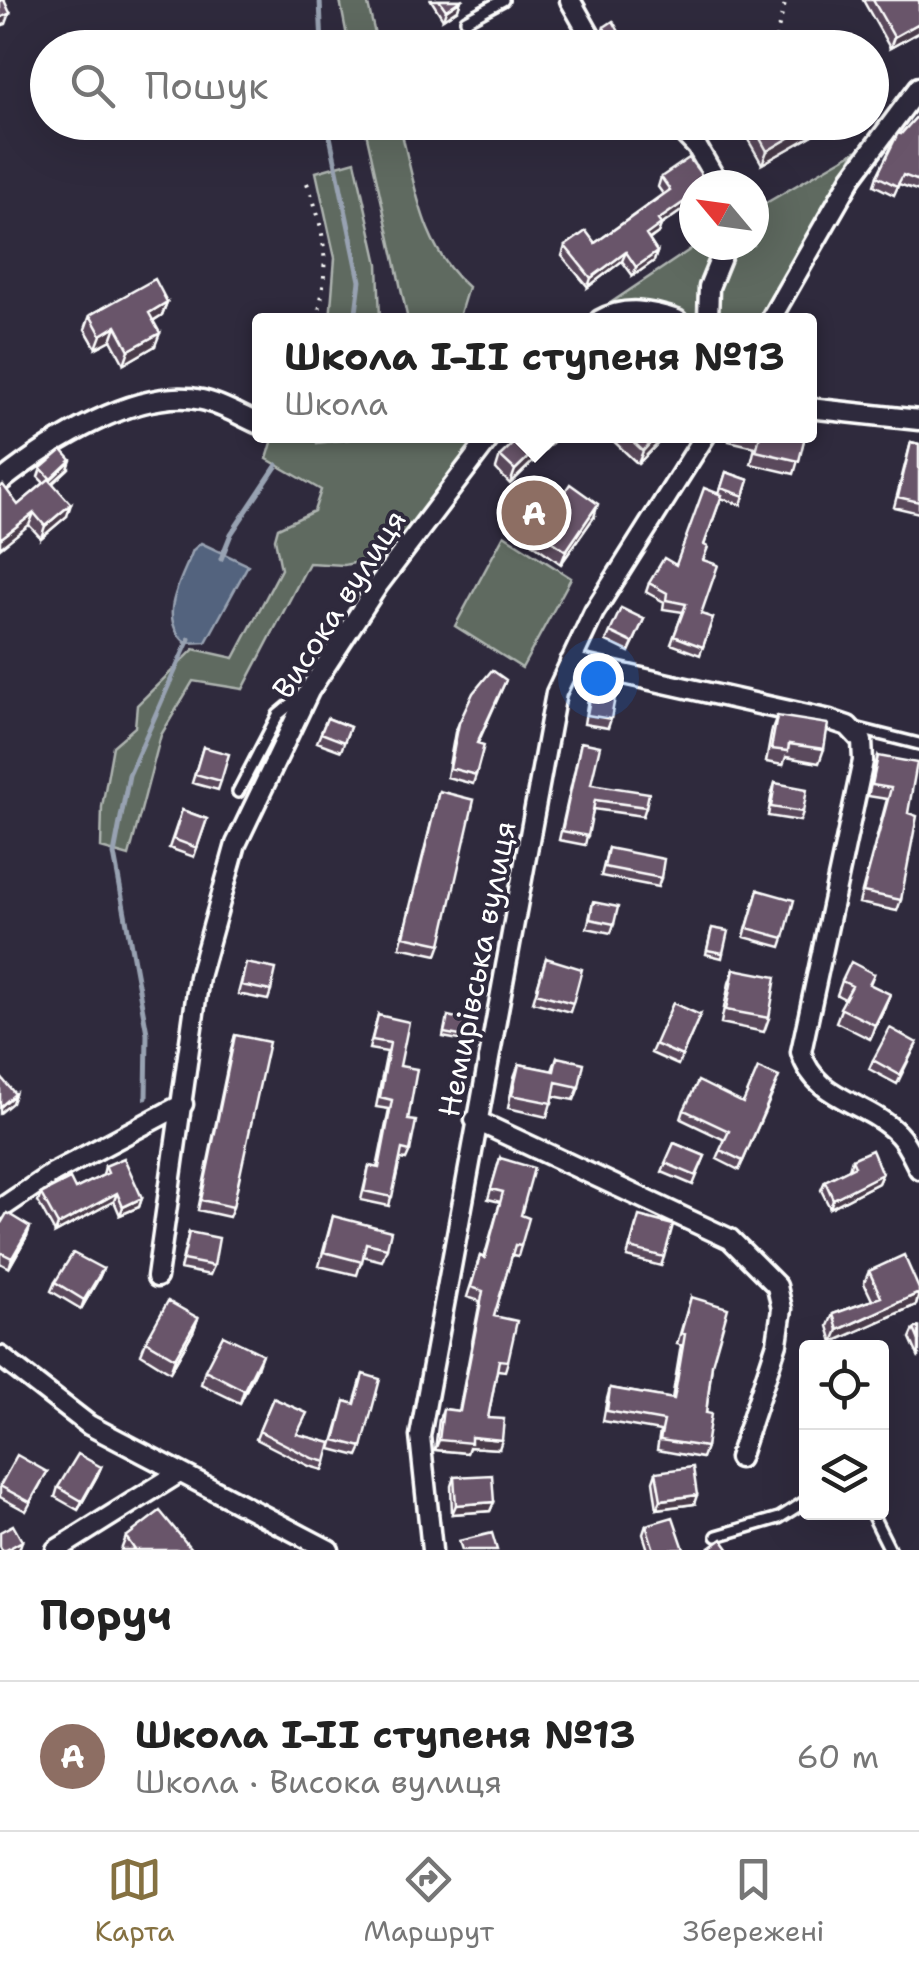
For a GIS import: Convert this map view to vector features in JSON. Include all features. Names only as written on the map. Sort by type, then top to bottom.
[{"type":"street","points":[[570,0],[587,30]]},
{"type":"street","points":[[889,127],[919,87]]},
{"type":"street","points":[[690,140],[710,170]]},
{"type":"street","points":[[774,313],[852,177],[880,140]]},
{"type":"street","points":[[708,313],[709,287],[720,260]]},
{"type":"street","points":[[622,313],[650,310],[658,313]]},
{"type":"street","points":[[0,482],[76,432],[112,414],[166,398],[202,400],[252,421]]},
{"type":"street","points":[[817,409],[919,420]]},
{"type":"street","name":"Висока вулиця","points":[[157,1276],[199,976],[236,844],[308,691],[378,585],[486,443]]},
{"type":"street","name":"Немирівська вулиця","points":[[432,1550],[420,1436],[556,693],[594,612],[702,443]]},
{"type":"street","points":[[570,662],[848,726],[862,742],[863,761],[801,1052],[805,1067],[828,1092],[899,1134],[919,1169]]},
{"type":"street","points":[[0,1209],[53,1173],[183,1104]]},
{"type":"street","points":[[475,1120],[730,1239],[777,1286],[782,1309],[777,1343],[739,1458]]},
{"type":"street","points":[[0,1356],[89,1425],[329,1550]]},
{"type":"street","points":[[56,1550],[179,1473]]},
{"type":"lane","points":[[466,20],[503,0]]},
{"type":"lane","points":[[238,792],[278,715],[308,691]]},
{"type":"lane","points":[[848,726],[919,744]]},
{"type":"lane","points":[[717,1536],[779,1518],[799,1506]]},
{"type":"lane","points":[[875,1520],[890,1550]]},
{"type":"path","points":[[778,30],[786,0]]},
{"type":"path","points":[[306,183],[320,218],[328,274],[319,313]]},
{"type":"shaded area","points":[[340,0],[367,0],[374,30],[346,30]]},
{"type":"shaded area","points":[[368,140],[403,140],[429,232],[452,271],[468,287],[460,313],[406,313]]},
{"type":"shaded area","points":[[854,152],[839,185],[761,313],[608,313],[603,308],[679,257],[769,260],[769,201]]},
{"type":"shaded area","points":[[355,161],[378,264],[380,313],[331,313],[335,258],[316,172]]},
{"type":"shaded area","points":[[272,443],[476,443],[395,555],[344,565],[309,563],[243,689],[193,681],[161,735],[129,856],[101,848],[102,807],[113,746],[135,727],[137,705],[194,649],[234,658],[281,569],[275,539],[278,528],[314,511],[321,490],[267,459]]},
{"type":"shaded area","points":[[504,535],[571,578],[522,668],[455,626]]},
{"type":"water","points":[[201,543],[248,565],[206,642],[186,643],[177,633],[172,611],[193,550]]},
{"type":"building","points":[[0,0],[4,0],[10,13],[0,18]]},
{"type":"building","points":[[439,0],[461,0],[446,10]]},
{"type":"building","points":[[873,0],[919,0],[919,23],[894,37]]},
{"type":"building","points":[[613,21],[618,30],[605,30]]},
{"type":"building","points":[[919,114],[919,181],[903,175],[897,186],[877,176],[898,133]]},
{"type":"building","points":[[761,140],[786,140],[767,151]]},
{"type":"building","points":[[689,158],[698,170],[679,170],[679,205],[658,220],[661,224],[646,235],[657,252],[636,267],[626,252],[591,278],[565,246],[586,231],[595,243],[670,190],[661,177]]},
{"type":"building","points":[[155,279],[167,302],[149,313],[160,333],[129,350],[116,326],[101,335],[90,315]]},
{"type":"building","points":[[911,442],[919,444],[919,502],[898,497]]},
{"type":"building","points":[[514,443],[543,443],[515,470],[500,456]]},
{"type":"building","points":[[634,443],[650,443],[643,451]]},
{"type":"building","points":[[758,443],[803,443],[799,461],[756,451]]},
{"type":"building","points":[[62,450],[71,460],[51,479],[41,468]]},
{"type":"building","points":[[726,472],[749,480],[744,496],[721,488]]},
{"type":"building","points":[[49,479],[71,504],[45,526],[34,513],[0,539],[0,487],[3,485],[18,505]]},
{"type":"building","points":[[570,484],[598,504],[566,551],[538,531]]},
{"type":"building","points":[[704,488],[722,495],[704,545],[708,547],[703,560],[718,565],[701,614],[713,618],[703,647],[674,636],[686,604],[666,600],[667,593],[649,583],[664,558],[676,565]]},
{"type":"building","points":[[621,608],[644,619],[633,643],[610,632]]},
{"type":"building","points":[[492,670],[506,680],[477,743],[484,745],[476,775],[450,768],[459,723],[473,693]]},
{"type":"building","points":[[595,670],[619,676],[611,719],[587,715]]},
{"type":"building","points":[[777,716],[828,724],[824,749],[789,744],[788,751],[771,749]]},
{"type":"building","points":[[327,718],[350,727],[344,742],[321,733]]},
{"type":"building","points":[[581,742],[600,746],[591,784],[649,793],[646,807],[595,800],[588,836],[562,831]]},
{"type":"building","points":[[203,747],[229,754],[221,781],[195,774]]},
{"type":"building","points":[[878,756],[917,763],[908,813],[917,816],[901,900],[863,892],[891,788],[872,785]]},
{"type":"building","points":[[775,783],[807,789],[803,812],[771,807]]},
{"type":"building","points":[[439,791],[474,800],[441,944],[404,936]]},
{"type":"building","points":[[182,810],[207,819],[197,848],[173,839]]},
{"type":"building","points":[[608,848],[664,859],[661,878],[604,867]]},
{"type":"building","points":[[758,890],[794,900],[784,938],[747,928]]},
{"type":"building","points":[[593,902],[618,907],[614,924],[590,919]]},
{"type":"building","points":[[712,928],[728,931],[723,953],[707,950]]},
{"type":"building","points":[[546,958],[582,969],[573,1003],[536,993]]},
{"type":"building","points":[[851,962],[874,974],[869,984],[890,994],[875,1025],[840,1008],[852,986],[842,981]]},
{"type":"building","points":[[246,963],[276,969],[271,991],[241,985]]},
{"type":"building","points":[[734,969],[776,977],[769,1018],[726,1010]]},
{"type":"building","points":[[673,1003],[700,1015],[682,1056],[655,1044]]},
{"type":"building","points":[[378,1015],[409,1022],[400,1066],[417,1069],[408,1120],[416,1121],[410,1151],[402,1149],[392,1197],[364,1191],[369,1166],[379,1168],[392,1100],[380,1097],[390,1043],[372,1040]]},
{"type":"building","points":[[448,1016],[469,1021],[465,1037],[444,1033]]},
{"type":"building","points":[[890,1028],[917,1043],[900,1075],[873,1060]]},
{"type":"building","points":[[235,1035],[269,1042],[233,1207],[201,1200]]},
{"type":"building","points":[[557,1057],[584,1063],[579,1087],[556,1082],[552,1103],[512,1095],[519,1064],[554,1071]]},
{"type":"building","points":[[758,1068],[779,1077],[743,1161],[720,1150],[729,1131],[684,1110],[698,1081],[743,1103]]},
{"type":"building","points":[[0,1076],[15,1094],[0,1107]]},
{"type":"building","points":[[674,1143],[705,1156],[696,1176],[665,1163]]},
{"type":"building","points":[[872,1150],[882,1174],[833,1199],[825,1181],[855,1166],[852,1159]]},
{"type":"building","points":[[124,1158],[142,1198],[123,1207],[117,1193],[58,1225],[41,1194],[70,1179],[75,1189],[108,1173],[105,1166]]},
{"type":"building","points":[[500,1158],[534,1168],[521,1215],[529,1218],[521,1246],[515,1245],[494,1316],[517,1321],[508,1361],[499,1360],[488,1418],[504,1419],[502,1440],[439,1440],[443,1409],[460,1411],[483,1291],[471,1287],[480,1256],[485,1258],[503,1192],[491,1189]]},
{"type":"building","points":[[7,1213],[30,1227],[12,1258],[0,1252],[0,1225]]},
{"type":"building","points":[[333,1216],[391,1231],[387,1248],[366,1243],[362,1262],[324,1252]]},
{"type":"building","points":[[639,1216],[673,1225],[664,1257],[630,1248]]},
{"type":"building","points":[[189,1232],[219,1238],[214,1266],[183,1260]]},
{"type":"building","points":[[73,1253],[103,1269],[84,1300],[55,1282]]},
{"type":"building","points":[[904,1255],[919,1293],[838,1330],[833,1314],[881,1297],[869,1271]]},
{"type":"building","points":[[691,1297],[728,1308],[712,1364],[706,1447],[660,1440],[664,1421],[607,1411],[610,1388],[674,1399],[685,1334],[681,1333]]},
{"type":"building","points":[[168,1301],[198,1318],[175,1358],[146,1341]]},
{"type":"building","points":[[223,1335],[262,1354],[244,1390],[205,1370]]},
{"type":"building","points":[[363,1374],[380,1379],[362,1447],[335,1440],[345,1401],[355,1404]]},
{"type":"building","points":[[273,1398],[307,1413],[297,1434],[331,1443],[326,1462],[259,1431]]},
{"type":"building","points":[[78,1454],[101,1467],[82,1501],[58,1487]]},
{"type":"building","points":[[17,1455],[47,1472],[30,1502],[0,1486]]},
{"type":"building","points":[[693,1467],[697,1495],[661,1500],[656,1472]]},
{"type":"building","points":[[492,1475],[494,1502],[456,1505],[454,1477]]},
{"type":"building","points":[[160,1511],[192,1550],[135,1550],[126,1537]]},
{"type":"building","points":[[673,1517],[684,1549],[654,1550],[646,1525]]},
{"type":"building","points":[[13,1525],[22,1541],[2,1550],[0,1532]]},
{"type":"building","points":[[492,1533],[497,1550],[462,1550],[459,1541]]},
{"type":"building","points":[[722,1539],[730,1550],[707,1550]]},
{"type":"waterway","points":[[320,0],[321,30]]},
{"type":"waterway","points":[[331,140],[360,281],[356,313]]},
{"type":"waterway","points":[[221,559],[231,534],[277,465]]},
{"type":"waterway","points":[[146,1098],[147,1033],[114,854],[129,775],[189,639]]},
{"type":"place","name":"Школа I-II ступеня №13","points":[[534,513]]}]
